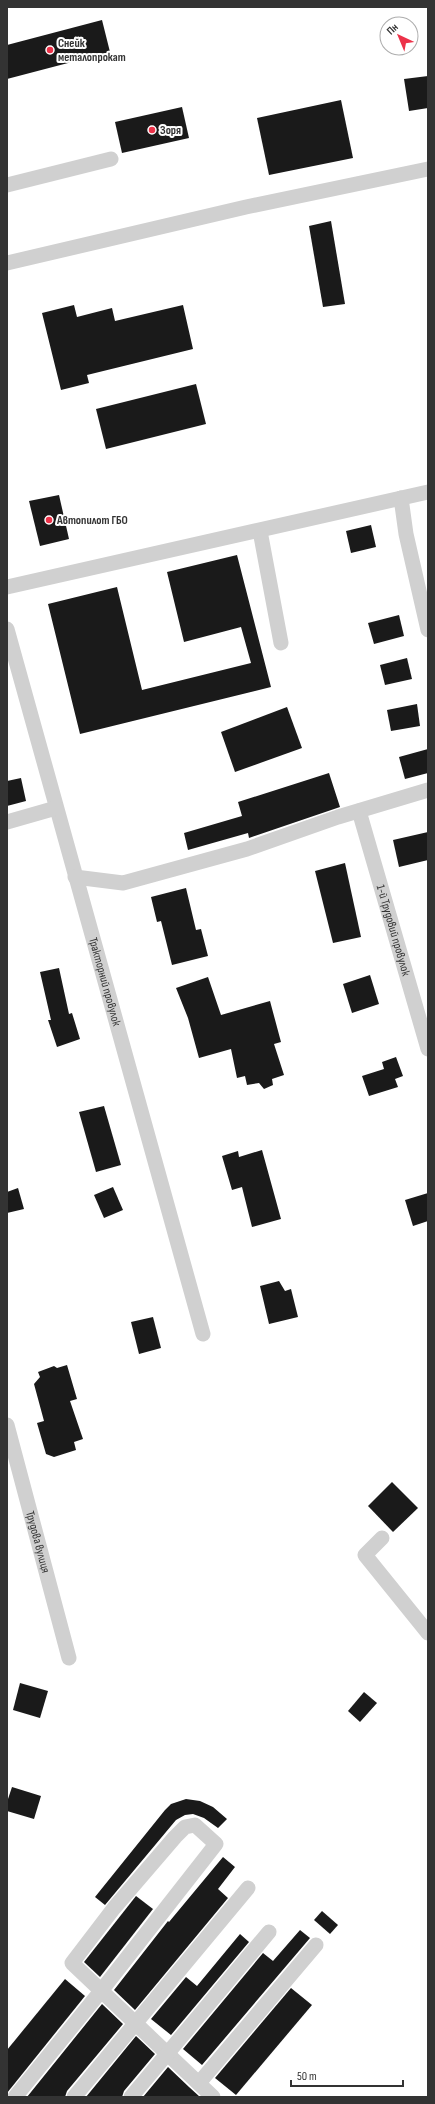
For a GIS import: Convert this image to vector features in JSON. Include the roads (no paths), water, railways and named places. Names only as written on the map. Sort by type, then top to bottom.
[{"type":"street","points":[[7,185],[111,159]]},
{"type":"street","points":[[7,263],[246,207],[428,169]]},
{"type":"street","points":[[7,587],[428,492]]},
{"type":"street","points":[[401,498],[406,534],[428,630]]},
{"type":"street","points":[[260,531],[281,643]]},
{"type":"street","name":"Тракторний провулок","points":[[7,629],[75,877],[104,972],[203,1334]]},
{"type":"street","points":[[75,877],[123,883],[247,849],[359,811],[428,790]]},
{"type":"street","points":[[7,822],[56,808]]},
{"type":"street","name":"1-й Трудовий провулок","points":[[359,811],[428,1049]]},
{"type":"street","name":"Трудова вулиця","points":[[8,1430],[68,1658]]},
{"type":"street","points":[[382,1538],[365,1555],[428,1633]]},
{"type":"street","points":[[15,2097],[101,1991],[216,1844],[195,1825],[185,1827],[174,1837],[114,1908],[72,1963],[101,1991],[135,2023],[167,2054],[213,2097]]},
{"type":"street","points":[[74,2097],[248,1888]]},
{"type":"street","points":[[131,2097],[269,1932]]},
{"type":"street","points":[[199,2083],[316,1945]]},
{"type":"place","name":"Снейк металопрокат","points":[[50,50]]},
{"type":"place","name":"Зоря","points":[[152,130]]},
{"type":"place","name":"Автопилот ГБО","points":[[49,520]]}]
